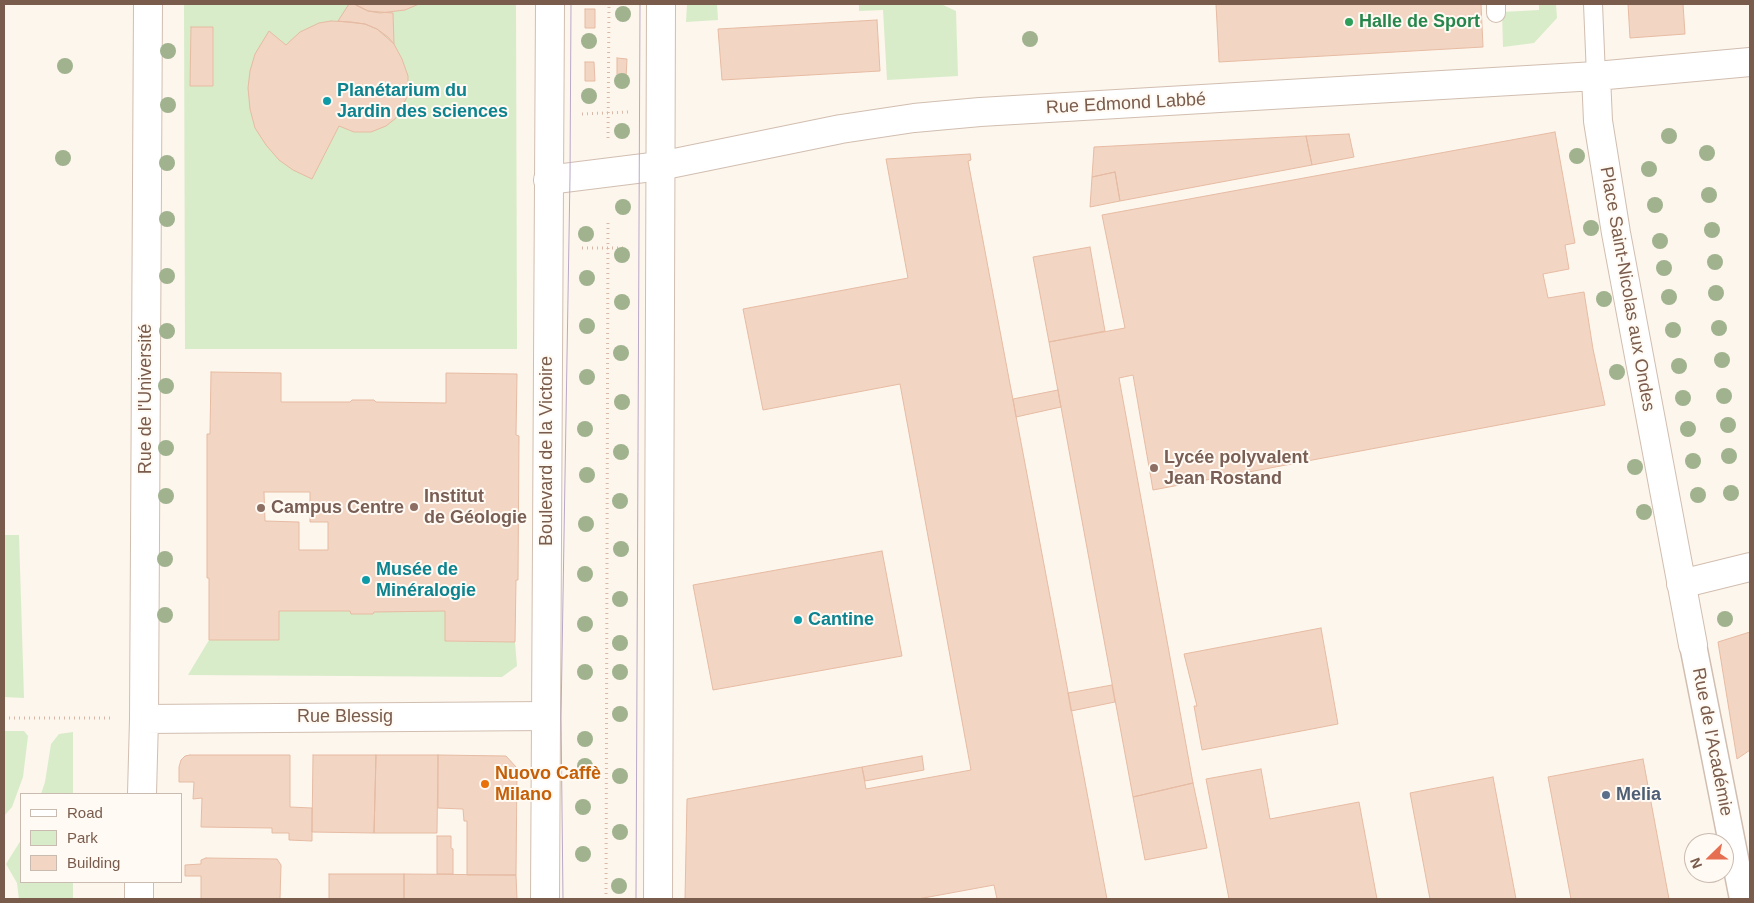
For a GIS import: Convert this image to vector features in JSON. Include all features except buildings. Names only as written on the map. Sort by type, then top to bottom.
[{"type":"street","name":"Rue de l'Université","points":[[142,793],[148,4]]},
{"type":"street","name":"Boulevard de la Victoire","points":[[545,899],[550,4]]},
{"type":"street","points":[[658,899],[661,4]]},
{"type":"street","points":[[1596,76],[1750,62]]},
{"type":"street","name":"Rue Edmond Labbé","points":[[548,180],[660,166],[841,129],[914,118],[1596,76]]},
{"type":"street","name":"Place Saint-Nicolas aux Ondes","points":[[1596,76],[1598,121],[1616,233],[1681,584]]},
{"type":"street","points":[[1681,584],[1750,567]]},
{"type":"street","name":"Rue de l'Académie","points":[[1681,584],[1743,899]]},
{"type":"street","name":"Rue Blessig","points":[[144,719],[546,716]]},
{"type":"street","points":[[139,883],[139,899]]},
{"type":"lane","points":[[1593,4],[1596,76]]},
{"type":"path","points":[[608,140],[609,4]]},
{"type":"path","points":[[549,115],[661,111]]},
{"type":"path","points":[[606,899],[608,219]]},
{"type":"path","points":[[548,248],[659,248]]},
{"type":"path","points":[[4,718],[144,719]]},
{"type":"green space","points":[[184,4],[516,4],[517,349],[185,349]]},
{"type":"green space","points":[[687,4],[717,4],[718,20],[686,22]]},
{"type":"green space","points":[[859,4],[941,4],[956,11],[958,76],[887,80],[883,10],[859,11]]},
{"type":"green space","points":[[1539,4],[1556,4],[1557,18],[1534,43],[1503,47],[1502,12],[1539,10]]},
{"type":"green space","points":[[4,535],[19,535],[24,698],[4,697]]},
{"type":"green space","points":[[279,611],[445,611],[445,641],[515,642],[517,666],[502,677],[188,675],[209,640],[279,640]]},
{"type":"green space","points":[[4,731],[24,731],[28,736],[23,777],[12,807],[4,816]]},
{"type":"green space","points":[[73,732],[73,793],[41,793],[51,744],[59,734]]},
{"type":"green space","points":[[20,842],[20,883],[73,883],[73,899],[19,899],[17,883],[6,864]]},
{"type":"tram line","points":[[563,899],[561,717],[571,4]]},
{"type":"tram line","points":[[636,899],[640,4]]},
{"type":"place","name":"Halle de Sport","points":[[1349,22]]},
{"type":"place","name":"Planétarium du Jardin des sciences","points":[[327,101]]},
{"type":"place","name":"Lycée polyvalent Jean Rostand","points":[[1154,468]]},
{"type":"place","name":"Institut de Géologie","points":[[414,507]]},
{"type":"place","name":"Campus Centre","points":[[261,508]]},
{"type":"place","name":"Musée de Minéralogie","points":[[366,580]]},
{"type":"place","name":"Cantine","points":[[798,620]]},
{"type":"place","name":"Nuovo Caffè Milano","points":[[485,784]]},
{"type":"place","name":"Melia","points":[[1606,795]]}]
